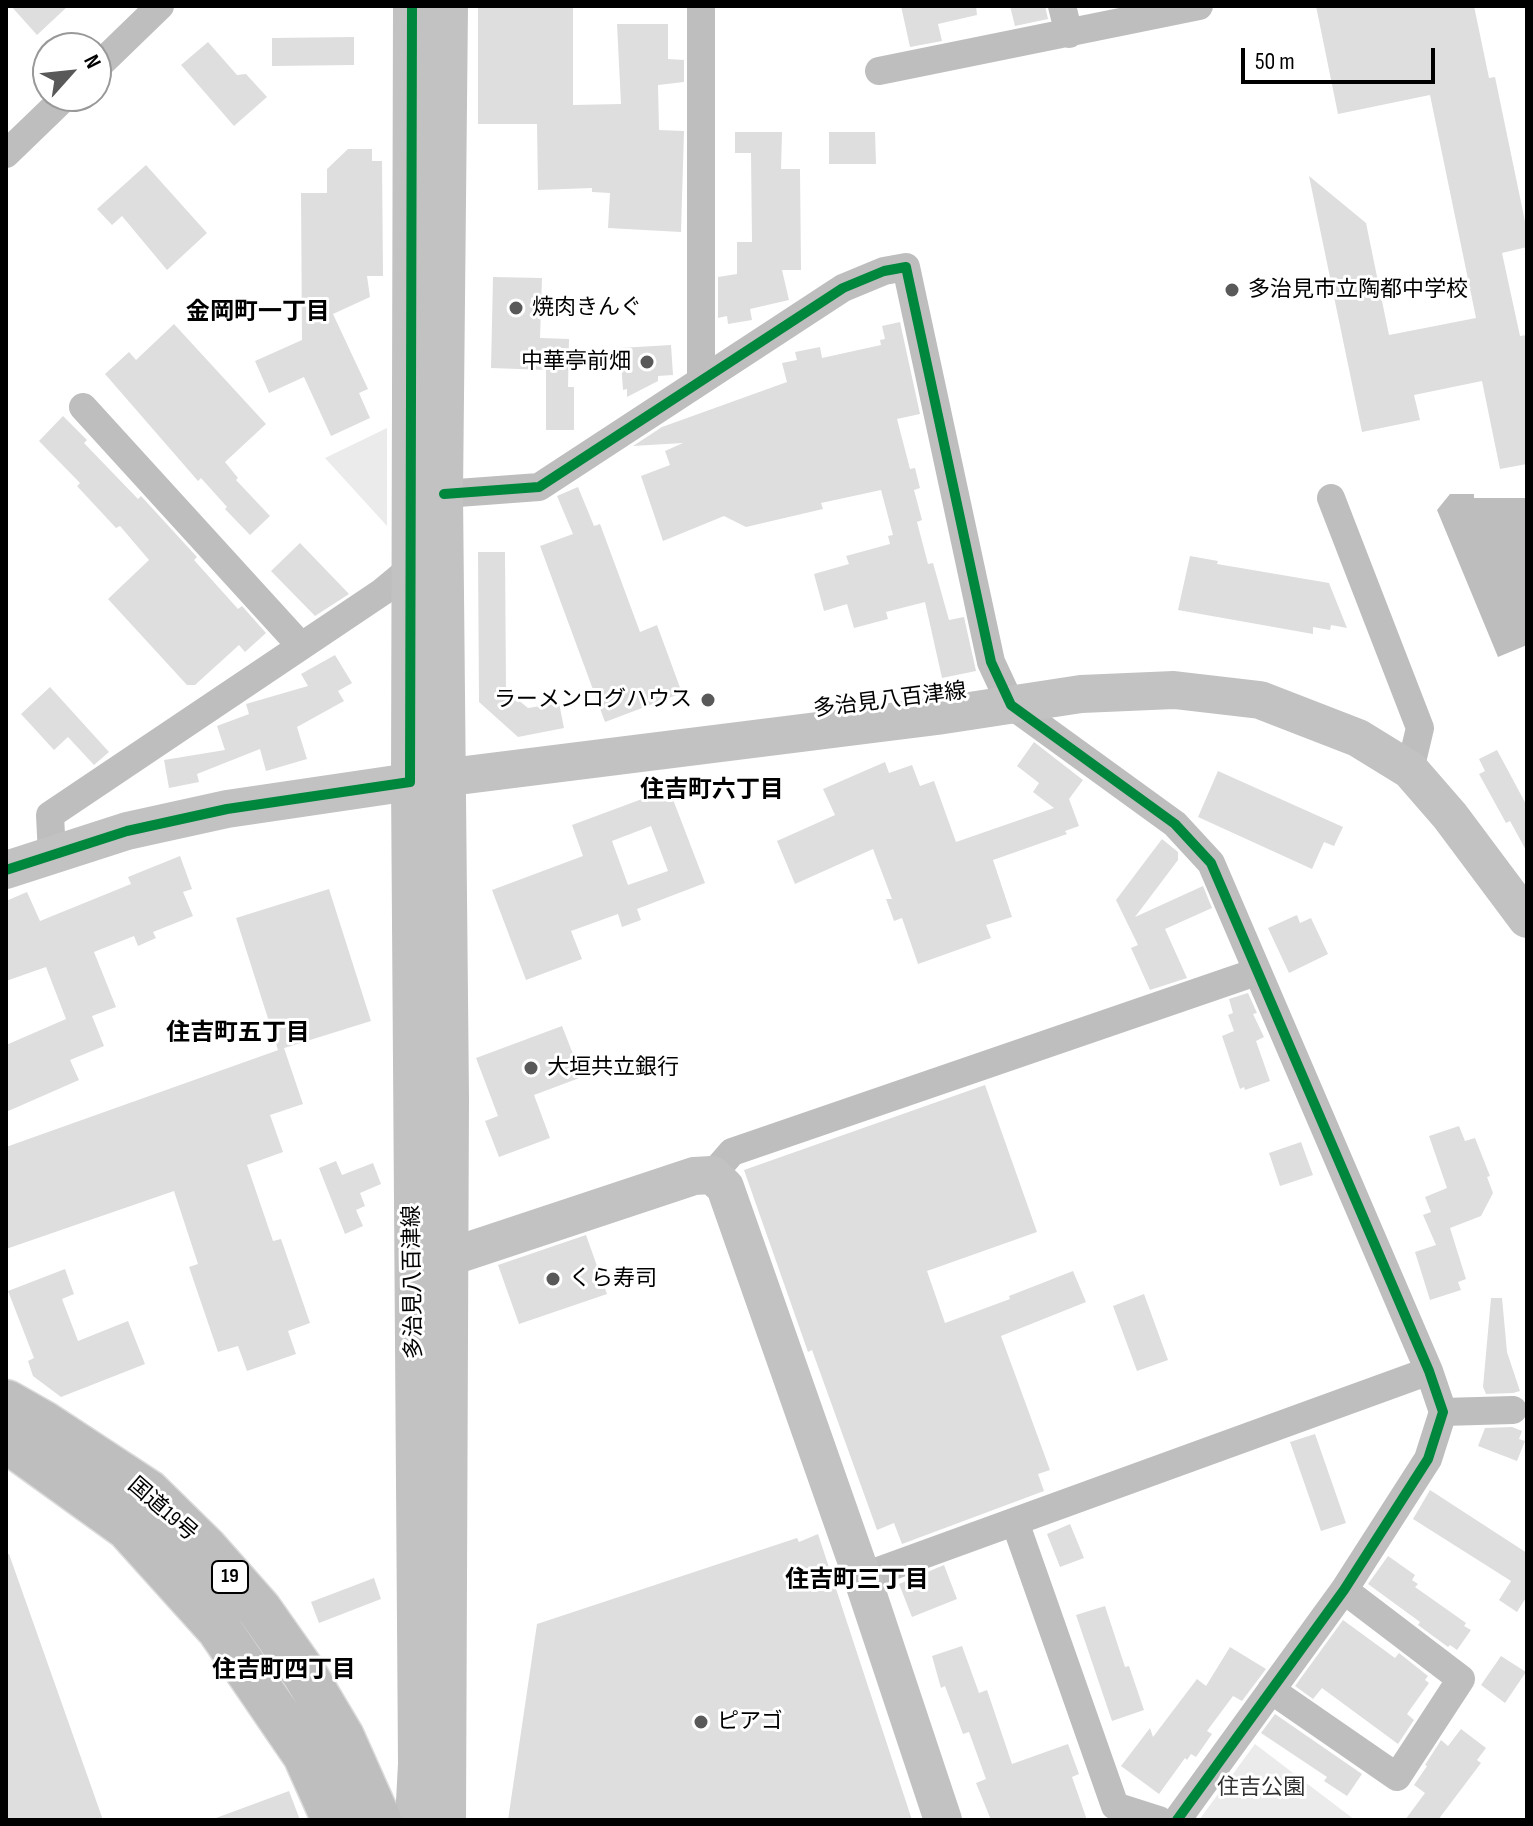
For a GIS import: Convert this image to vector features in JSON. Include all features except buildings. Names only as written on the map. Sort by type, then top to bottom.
[{"type":"highway","name":"国道19号","points":[[6,1402],[148,1492],[206,1549],[259,1609],[304,1673],[342,1737],[379,1820]]},
{"type":"highway","name":"国道19号","points":[[6,1440],[128,1528],[219,1629],[305,1755],[334,1820]]},
{"type":"main road","points":[[6,870],[127,831],[227,809],[410,782],[412,6]]},
{"type":"main road","points":[[447,777],[444,494],[449,6]]},
{"type":"main road","name":"多治見八百津線","points":[[414,1820],[417,1764],[410,782],[1081,694],[1174,690],[1260,700],[1358,738],[1410,770],[1450,816],[1527,919]]},
{"type":"main road","name":"多治見八百津線","points":[[447,777],[450,1097],[447,1820]]},
{"type":"main road","points":[[447,1258],[694,1176],[712,1175],[725,1187],[862,1577],[943,1820]]},
{"type":"street","points":[[112,52],[160,6]]},
{"type":"street","points":[[701,6],[701,380]]},
{"type":"street","points":[[1062,6],[1069,34]]},
{"type":"street","points":[[879,71],[1199,6]]},
{"type":"street","points":[[6,154],[49,112]]},
{"type":"street","points":[[444,494],[539,487],[843,288],[884,271],[906,267],[991,662],[1011,705],[1175,824],[1211,863],[1429,1371],[1443,1412],[1428,1459],[1344,1590],[1177,1820]]},
{"type":"street","points":[[83,407],[300,645]]},
{"type":"street","points":[[1331,498],[1420,728],[1410,770]]},
{"type":"street","points":[[52,855],[50,815],[382,592],[411,568]]},
{"type":"street","points":[[712,1175],[732,1152],[1256,972]]},
{"type":"street","points":[[862,1577],[1429,1371]]},
{"type":"street","points":[[1443,1412],[1513,1410]]},
{"type":"street","points":[[1015,1522],[1115,1806],[1159,1820]]},
{"type":"street","points":[[1271,1690],[1397,1777],[1461,1679],[1344,1590]]},
{"type":"green space","points":[[387,428],[387,526],[325,458]]},
{"type":"green space","name":"住吉公園","points":[[1255,1744],[1355,1820],[1199,1820]]},
{"type":"shaded area","points":[[1450,494],[1474,494],[1474,498],[1527,498],[1527,645],[1498,657],[1437,510]]},
{"type":"cycle path","points":[[6,870],[127,831],[227,809],[410,782],[412,6]]},
{"type":"cycle path","points":[[444,494],[539,487],[843,288],[884,271],[906,267],[991,662],[1011,705],[1175,824],[1211,863],[1429,1371],[1443,1412],[1428,1459],[1344,1590],[1177,1820]]},
{"type":"place","name":"多治見市立陶都中学校","points":[[1232,290]]},
{"type":"place","name":"焼肉きんぐ","points":[[516,308]]},
{"type":"place","name":"中華亭前畑","points":[[647,362]]},
{"type":"place","name":"ラーメンログハウス","points":[[708,700]]},
{"type":"place","name":"大垣共立銀行","points":[[531,1068]]},
{"type":"place","name":"くら寿司","points":[[553,1279]]},
{"type":"place","name":"ピアゴ","points":[[701,1722]]},
{"type":"district","name":"金岡町一丁目","points":[[258,313]]},
{"type":"district","name":"住吉町六丁目","points":[[712,791]]},
{"type":"district","name":"住吉町五丁目","points":[[238,1034]]},
{"type":"district","name":"住吉町三丁目","points":[[857,1581]]},
{"type":"district","name":"住吉町四丁目","points":[[284,1671]]}]
